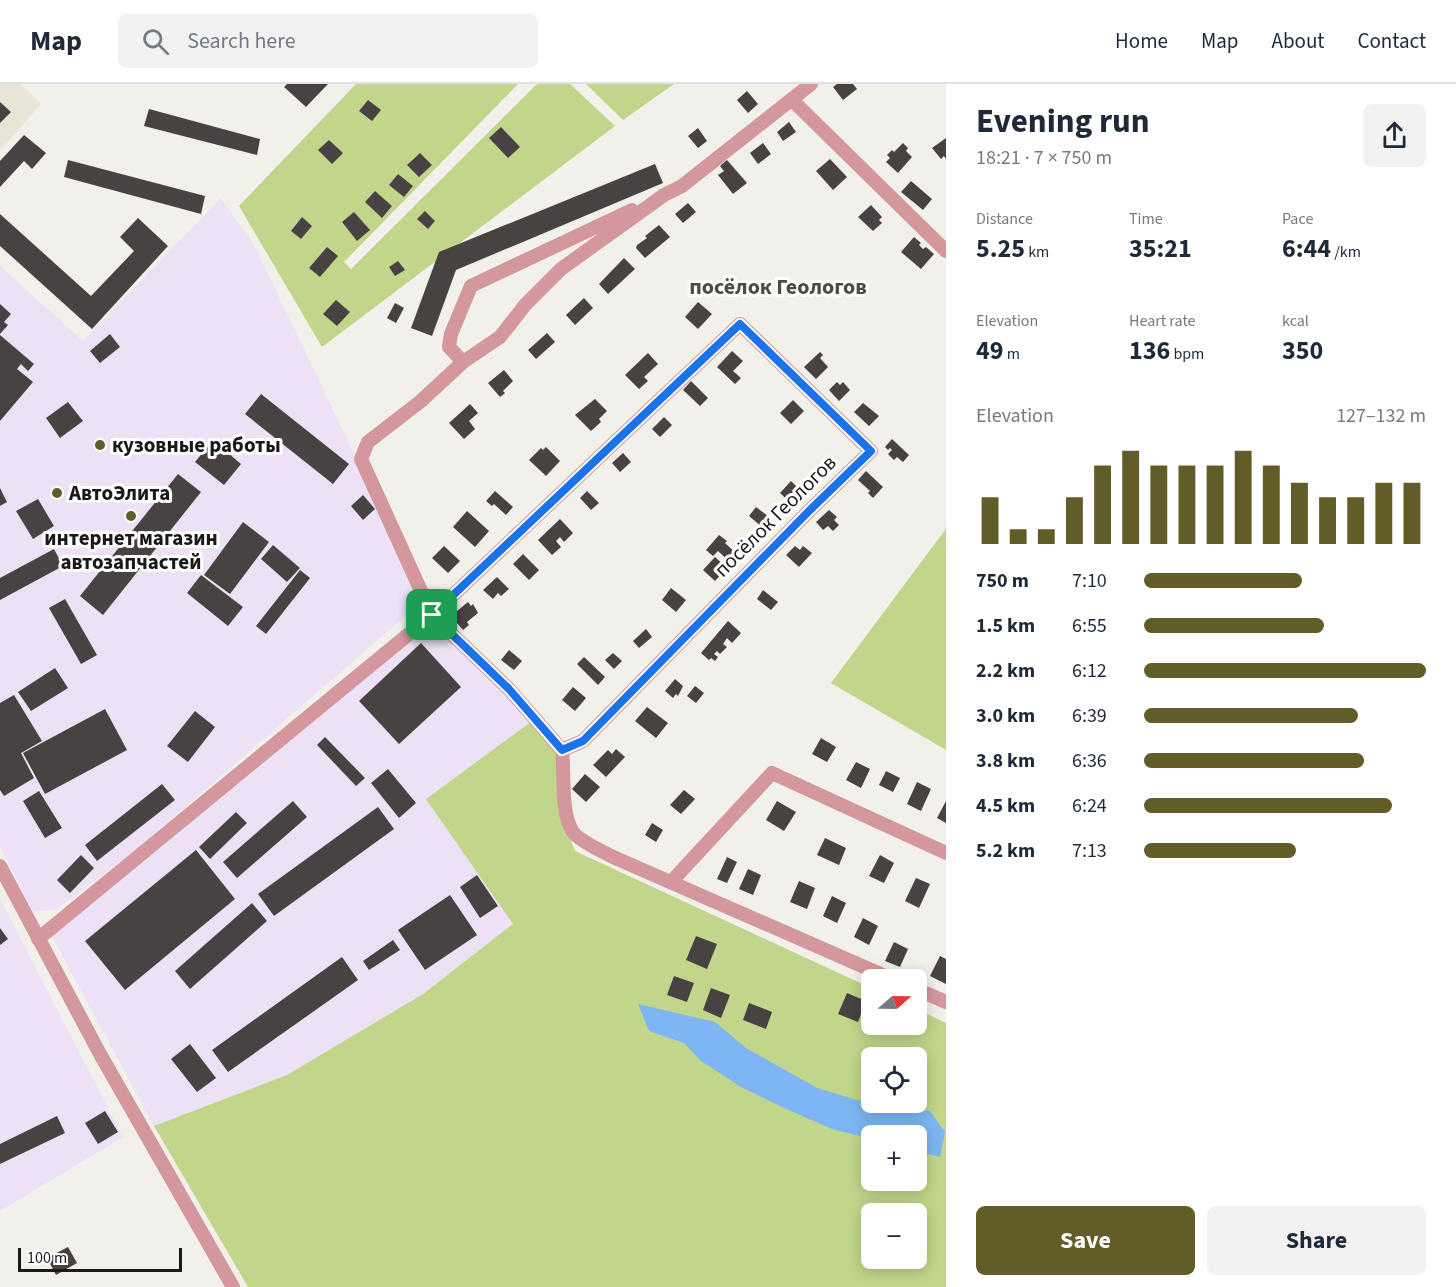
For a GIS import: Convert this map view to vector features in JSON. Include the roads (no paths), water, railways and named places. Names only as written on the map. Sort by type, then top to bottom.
[{"type":"street","points":[[463,362],[449,347],[449,343],[471,286],[682,186],[811,84]]},
{"type":"street","points":[[792,100],[946,251]]},
{"type":"street","points":[[664,195],[561,269],[525,304],[500,337],[463,362],[421,401],[368,442],[361,459],[432,615],[509,689],[562,750],[565,770],[565,809],[574,834],[612,857],[869,969]]},
{"type":"street","name":"посёлок Геологов","points":[[432,615],[740,324],[871,451],[583,741],[562,750]]},
{"type":"street","points":[[38,939],[432,615]]},
{"type":"street","points":[[671,882],[772,773],[946,853]]},
{"type":"street","points":[[0,866],[100,1054],[233,1287]]},
{"type":"street","points":[[927,994],[946,1002]]},
{"type":"water","points":[[638,1004],[715,1022],[746,1048],[817,1088],[861,1101],[861,1113],[927,1113],[927,1111],[930,1111],[945,1132],[940,1157],[927,1154],[927,1125],[861,1125],[861,1136],[832,1129],[741,1087],[701,1061],[684,1043],[649,1031]]},
{"type":"place","name":"кузовные работы","points":[[100,445]]},
{"type":"place","name":"АвтоЭлита","points":[[57,493]]},
{"type":"place","name":"интернет магазин автозапчастей","points":[[131,516]]},
{"type":"district","name":"посёлок Геологов","points":[[778,287]]}]
